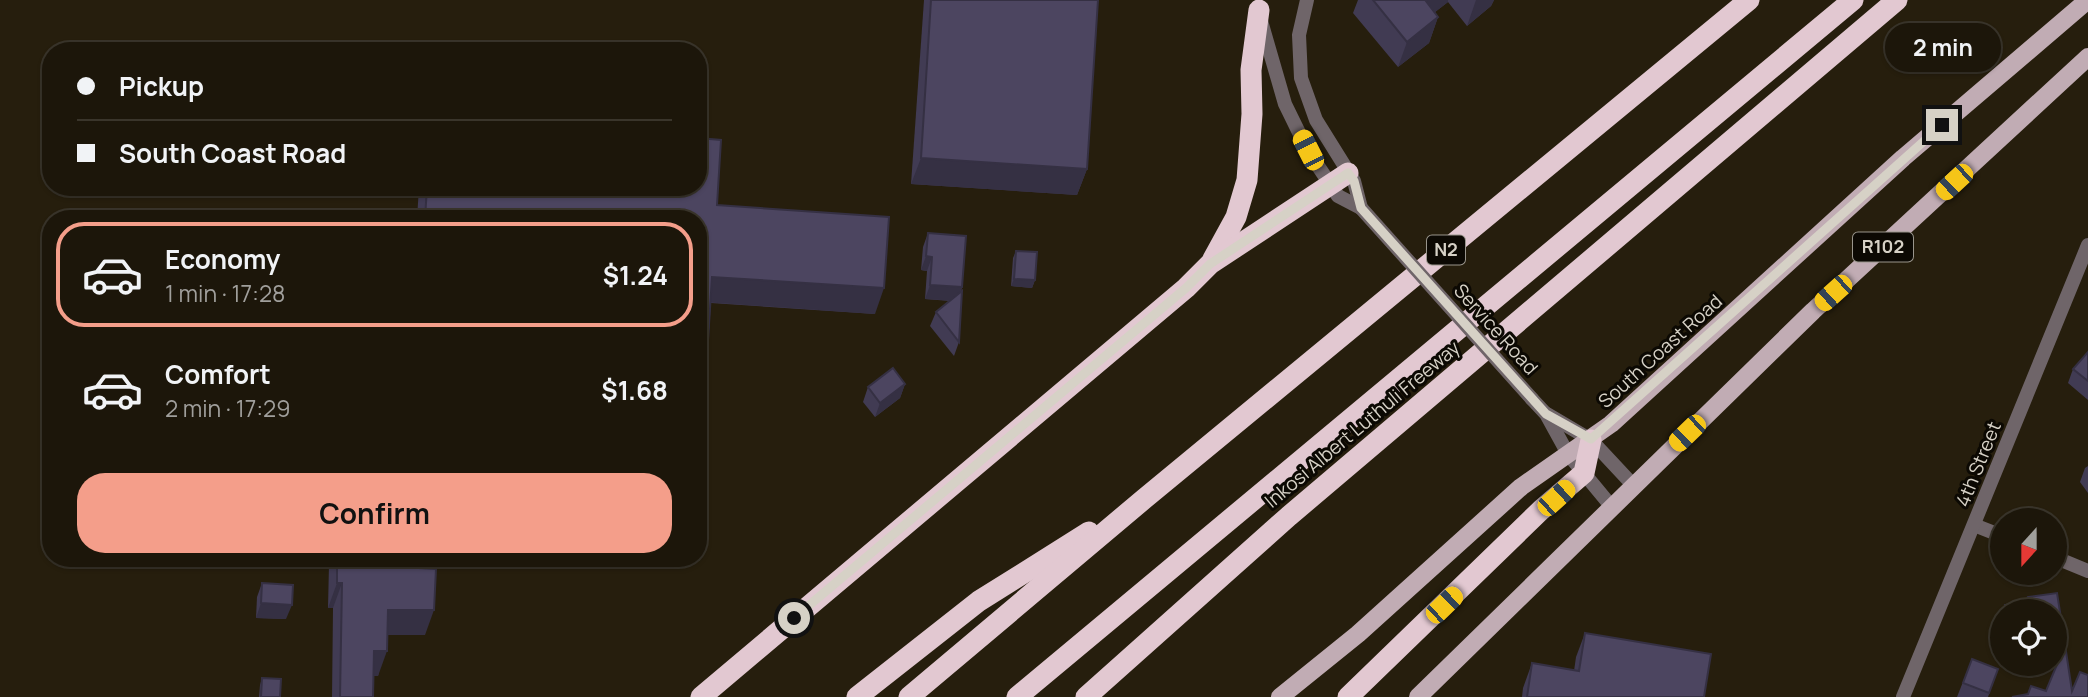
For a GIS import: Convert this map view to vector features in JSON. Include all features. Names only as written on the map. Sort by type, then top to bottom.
[{"type":"highway","name":"N2","points":[[909,697],[1144,499],[1749,0]]},
{"type":"highway","points":[[1017,697],[1853,0]]},
{"type":"highway","name":"Inkosi Albert Luthuli Freeway","points":[[1086,697],[1299,507],[1897,0]]},
{"type":"highway","points":[[1210,264],[1236,217],[1247,180],[1252,114],[1251,70],[1258,5]]},
{"type":"highway","points":[[701,697],[1186,288],[1210,264],[1348,173]]},
{"type":"highway","points":[[1348,697],[1541,510],[1584,473],[1591,439]]},
{"type":"highway","points":[[857,697],[979,601],[1144,499]]},
{"type":"main road","name":"South Coast Road","points":[[1280,697],[1358,635],[1521,487],[1621,415],[1903,158],[2088,0]]},
{"type":"main road","name":"R102","points":[[1418,697],[1813,311],[2088,57]]},
{"type":"street","name":"Service Road","points":[[1307,0],[1299,35],[1301,78],[1316,120],[1354,181],[1361,208]]},
{"type":"street","name":"Service Road","points":[[1258,5],[1285,104],[1308,150],[1330,185],[1338,196],[1361,208],[1546,414],[1568,454],[1611,506]]},
{"type":"street","name":"4th Street","points":[[1903,697],[1973,525],[2082,275],[2088,245]]},
{"type":"street","name":"Service Road","points":[[1546,414],[1591,439],[1633,485]]},
{"type":"street","points":[[1973,525],[1990,531]]},
{"type":"street","points":[[2067,562],[2088,571]]},
{"type":"building","points":[[931,0],[1098,0],[1087,169],[921,158]]},
{"type":"building","points":[[1373,0],[1427,0],[1438,17],[1407,42]]},
{"type":"building","points":[[707,139],[721,140],[717,205],[889,217],[884,288],[712,277],[707,356],[707,210],[426,210],[426,196],[707,196]]},
{"type":"building","points":[[928,233],[966,236],[962,287],[930,285],[932,257],[926,256]]},
{"type":"building","points":[[1016,251],[1037,252],[1035,280],[1014,279]]},
{"type":"building","points":[[962,291],[959,342],[936,312]]},
{"type":"building","points":[[2088,352],[2088,381],[2073,369]]},
{"type":"building","points":[[893,368],[905,384],[880,403],[868,387]]},
{"type":"building","points":[[337,567],[436,569],[434,610],[388,610],[387,651],[374,651],[373,697],[340,697],[342,583],[337,583]]},
{"type":"building","points":[[262,583],[293,585],[292,605],[261,603]]},
{"type":"building","points":[[2057,593],[2058,599],[2028,599]]},
{"type":"building","points":[[1585,633],[1711,654],[1704,697],[1527,697],[1532,663],[1579,671]]},
{"type":"building","points":[[2067,658],[2072,691],[2080,672],[2088,675],[2088,697],[2012,697],[2028,694],[2031,686],[2046,691],[2052,676],[2067,676]]},
{"type":"building","points":[[1972,659],[1990,666],[1990,676],[1995,676],[1989,693],[1963,683]]},
{"type":"building","points":[[262,678],[281,679],[280,697],[261,697]]},
{"type":"route","points":[[794,618],[1186,288],[1210,264],[1348,173],[1354,181],[1361,208],[1546,414],[1591,439],[1611,424],[1942,125]]}]
